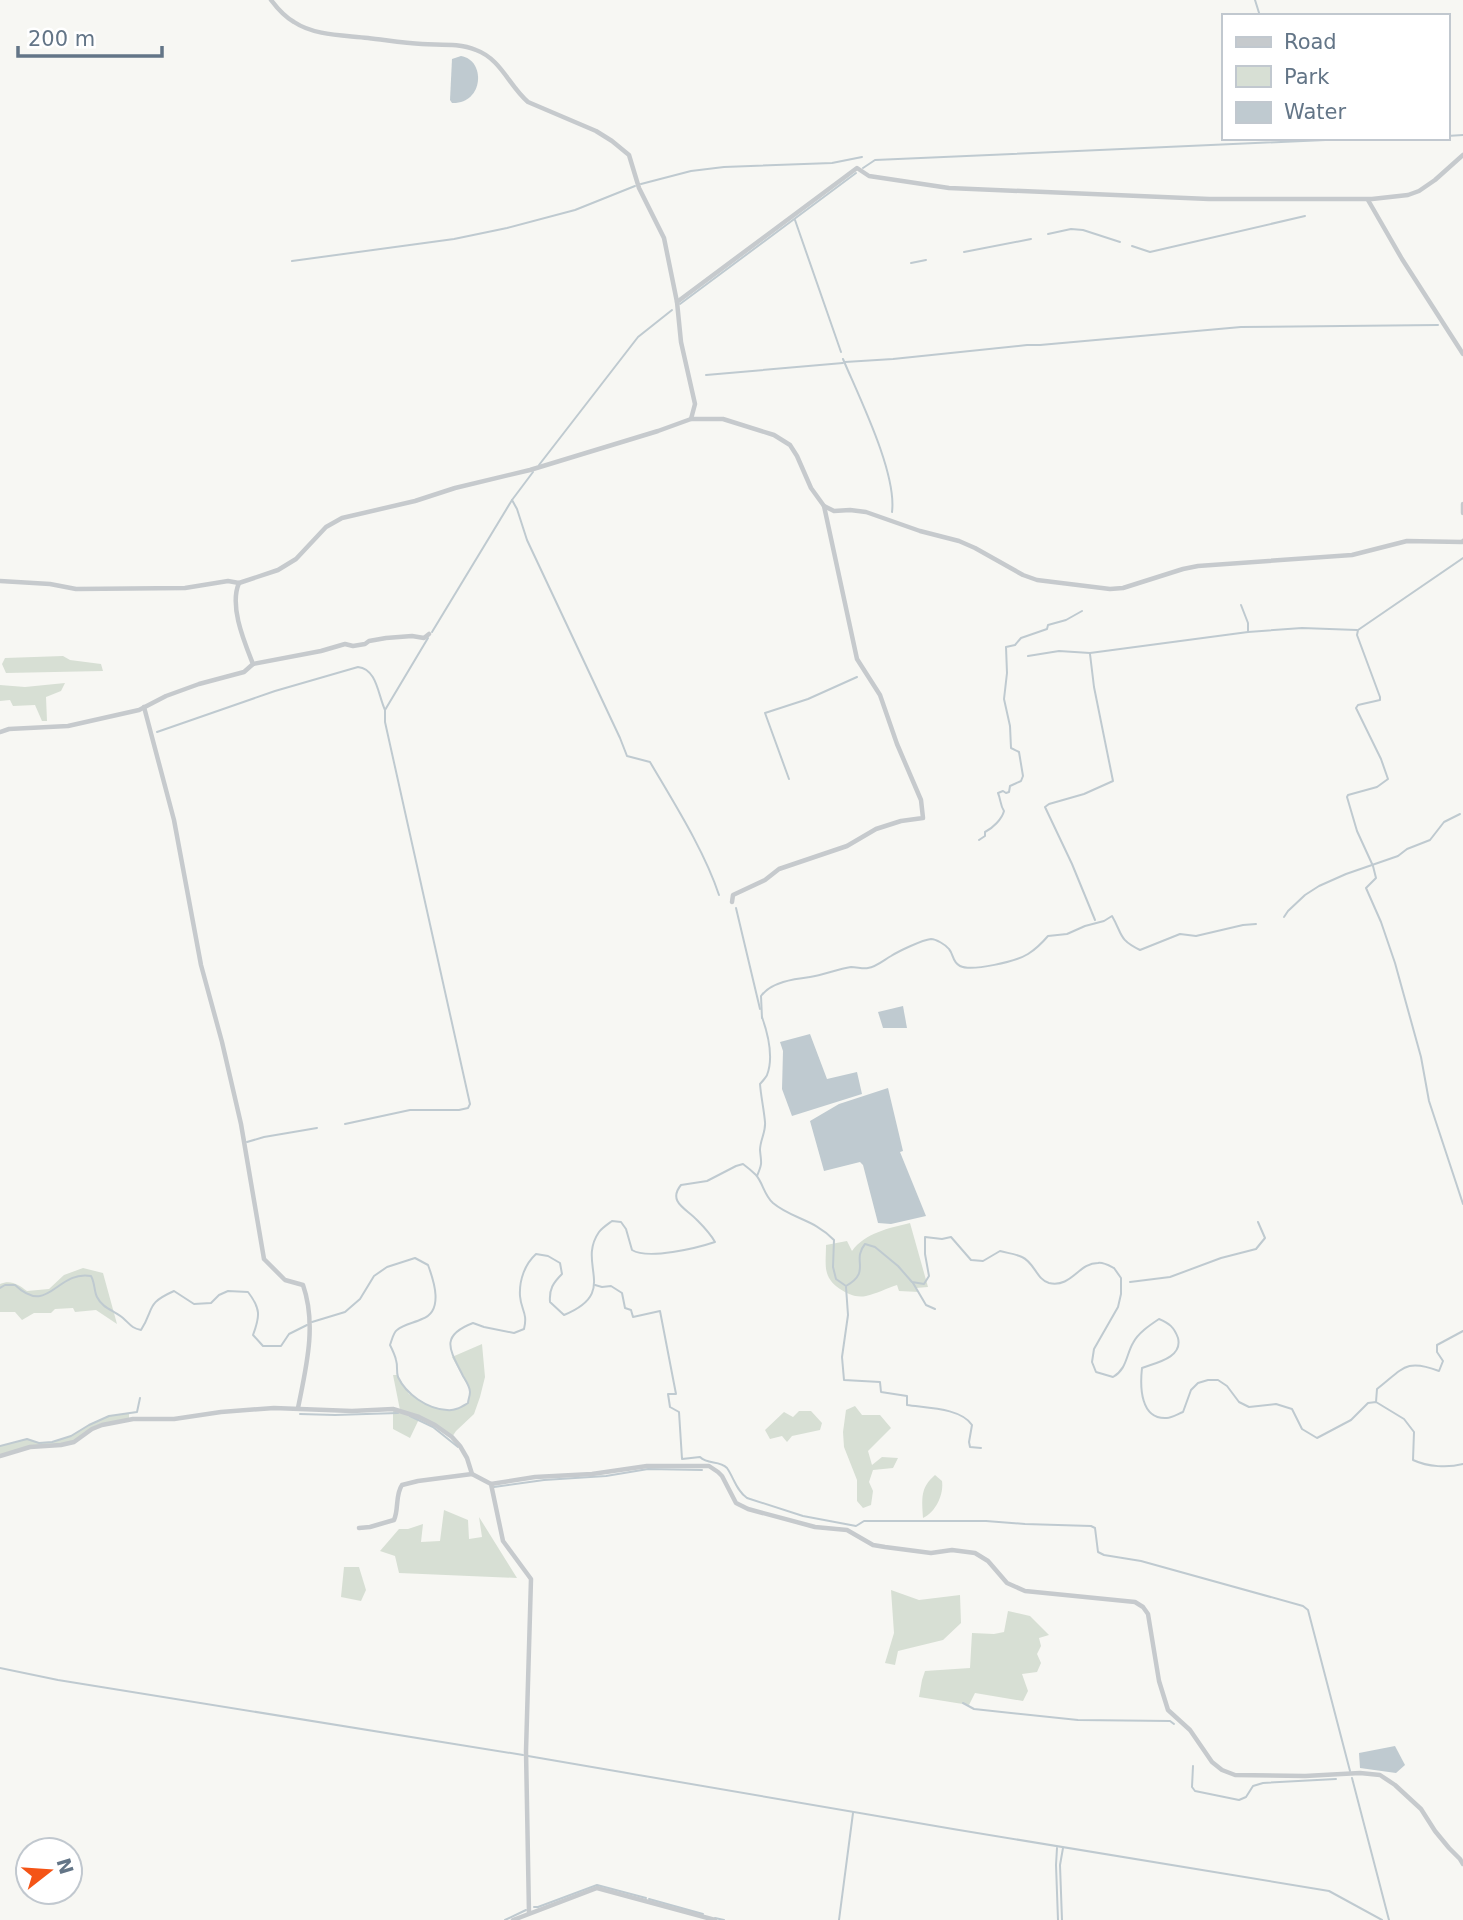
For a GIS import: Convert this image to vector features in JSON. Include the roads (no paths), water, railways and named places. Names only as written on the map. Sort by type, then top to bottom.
[{"type":"street","points":[[271,0],[285,16],[306,28],[332,34],[407,43],[458,45],[474,49],[492,59],[528,103],[596,131],[629,155],[639,188],[664,238],[677,302],[688,380],[695,404],[691,419]]},
{"type":"street","points":[[677,302],[857,168],[869,176],[949,188],[1209,199],[1367,199],[1408,195],[1419,191],[1463,155]]},
{"type":"street","points":[[1367,199],[1463,354]]},
{"type":"street","points":[[0,580],[50,583],[76,589],[185,588],[239,583],[278,570],[296,559],[326,527],[342,518],[530,470],[691,419],[723,419],[774,435],[790,445],[811,488],[824,506],[857,659],[880,695],[921,800],[923,818],[876,829],[847,846],[779,869],[765,880],[733,895],[732,902]]},
{"type":"street","points":[[1463,504],[1463,513]]},
{"type":"street","points":[[824,506],[834,511],[866,512],[959,541],[1037,580],[1110,589],[1198,566],[1352,555],[1406,541],[1463,542]]},
{"type":"street","points":[[239,583],[235,593],[240,629],[253,664]]},
{"type":"street","points":[[0,732],[9,729],[68,726],[144,707],[199,684],[244,672],[253,664],[345,644],[353,646],[386,638],[412,636],[424,638],[429,634]]},
{"type":"street","points":[[144,707],[174,820],[201,965],[241,1124],[264,1259],[285,1280],[303,1286],[310,1317],[311,1334],[298,1408]]},
{"type":"street","points":[[0,1456],[30,1447],[74,1442],[102,1425],[133,1419],[174,1419],[251,1409],[393,1409],[419,1417],[452,1437],[467,1458],[472,1474]]},
{"type":"street","points":[[359,1528],[394,1520],[398,1493],[402,1485],[418,1481],[472,1474],[491,1484],[535,1477],[592,1474],[647,1465],[709,1466],[722,1476],[737,1503],[748,1509],[815,1527],[847,1530],[873,1545],[884,1548],[931,1553],[952,1550],[975,1553],[988,1561],[1007,1583],[1025,1591],[1135,1602],[1148,1614],[1159,1681],[1168,1710],[1190,1730],[1212,1762],[1222,1770],[1245,1776],[1360,1773],[1380,1775],[1421,1809],[1435,1831],[1463,1864]]},
{"type":"street","points":[[491,1484],[503,1541],[531,1580],[526,1751],[529,1913]]},
{"type":"street","points":[[513,1920],[597,1888],[716,1920]]},
{"type":"water","points":[[461,56],[475,65],[478,81],[476,90],[470,97],[452,103],[452,59]]},
{"type":"water","points":[[903,1006],[907,1028],[883,1028],[878,1012]]},
{"type":"water","points":[[810,1034],[827,1079],[857,1072],[862,1094],[792,1116],[782,1089],[783,1051],[780,1042]]},
{"type":"water","points":[[888,1088],[903,1151],[900,1152],[926,1216],[891,1224],[878,1223],[860,1162],[824,1171],[810,1121],[839,1104]]},
{"type":"water","points":[[1395,1746],[1405,1765],[1396,1773],[1360,1768],[1359,1753]]},
{"type":"waterway","points":[[1255,0],[1259,14]]},
{"type":"waterway","points":[[1449,136],[1463,135]]},
{"type":"waterway","points":[[863,168],[875,160],[1325,140]]},
{"type":"waterway","points":[[641,184],[691,171],[724,167],[832,163],[862,157]]},
{"type":"waterway","points":[[680,304],[856,173]]},
{"type":"waterway","points":[[292,261],[454,239],[507,228],[575,210],[635,186]]},
{"type":"waterway","points":[[1132,246],[1150,252],[1305,216]]},
{"type":"waterway","points":[[795,220],[841,352]]},
{"type":"waterway","points":[[1048,234],[1071,229],[1083,230],[1120,242]]},
{"type":"waterway","points":[[964,252],[1031,239]]},
{"type":"waterway","points":[[911,263],[926,260]]},
{"type":"waterway","points":[[539,465],[638,337],[672,310]]},
{"type":"waterway","points":[[845,362],[1241,327],[1438,325]]},
{"type":"waterway","points":[[843,359],[883,456],[889,477],[892,512]]},
{"type":"waterway","points":[[706,375],[843,363]]},
{"type":"waterway","points":[[432,632],[512,500],[533,472]]},
{"type":"waterway","points":[[512,500],[527,540],[627,756],[650,762],[697,844],[719,895]]},
{"type":"waterway","points":[[1463,558],[1358,630],[1357,635],[1380,700],[1358,705],[1356,708],[1388,779],[1377,787],[1347,797],[1376,878],[1366,888],[1395,963],[1421,1057],[1429,1101],[1463,1204]]},
{"type":"waterway","points":[[1241,605],[1248,631]]},
{"type":"waterway","points":[[979,840],[1003,814],[998,793],[1009,792],[1010,786],[1021,781],[1023,776],[1019,752],[1011,748],[1010,726],[1004,699],[1006,647],[1082,611]]},
{"type":"waterway","points":[[1028,656],[1059,651],[1090,653],[1248,632],[1302,628],[1357,630]]},
{"type":"waterway","points":[[345,1124],[410,1110],[459,1110],[468,1108],[470,1104],[385,722],[385,710],[428,638]]},
{"type":"waterway","points":[[1090,654],[1113,781],[1045,807],[1095,920]]},
{"type":"waterway","points":[[157,732],[275,691],[358,667],[369,672],[373,678],[385,710]]},
{"type":"waterway","points":[[789,779],[765,713],[808,699],[857,677]]},
{"type":"waterway","points":[[1284,917],[1305,895],[1319,886],[1398,856],[1407,849],[1430,840],[1444,822],[1460,814]]},
{"type":"waterway","points":[[736,908],[760,1009]]},
{"type":"waterway","points":[[762,1018],[761,996],[777,984],[851,967],[871,967],[931,939],[948,947],[957,964],[974,968],[1022,957],[1048,936],[1067,934],[1112,916],[1124,939],[1140,950],[1180,934],[1196,936],[1256,924]]},
{"type":"waterway","points":[[757,1176],[761,1165],[760,1146],[765,1126],[760,1084],[767,1076],[770,1061],[768,1038],[762,1017]]},
{"type":"waterway","points":[[247,1142],[317,1128]]},
{"type":"waterway","points":[[312,1322],[345,1312],[360,1299],[374,1276],[387,1267],[415,1258],[428,1265],[436,1295],[433,1309],[429,1315],[397,1330],[390,1345],[397,1362],[398,1377],[412,1395],[432,1407],[453,1410],[468,1403],[470,1392],[451,1351],[451,1339],[455,1333],[473,1323],[514,1333],[524,1329],[520,1290],[526,1267],[536,1254],[548,1256],[560,1263],[562,1274],[552,1286],[550,1302],[564,1315],[581,1306],[590,1297],[594,1287],[593,1244],[599,1232],[612,1221],[621,1222],[632,1250],[639,1253],[673,1252],[715,1242],[677,1201],[677,1191],[681,1185],[707,1181],[743,1164],[756,1175],[773,1203],[819,1228],[834,1240],[833,1267],[836,1279],[846,1286],[858,1276],[861,1250],[865,1244],[875,1247],[912,1282],[924,1284],[929,1276],[925,1237],[951,1237],[971,1260],[983,1261],[1000,1251],[1020,1256],[1049,1283],[1064,1282],[1091,1264],[1102,1263],[1114,1268],[1121,1278],[1118,1307],[1094,1349],[1092,1362],[1096,1372],[1113,1377],[1121,1370],[1133,1343],[1141,1333],[1159,1319],[1168,1324],[1178,1338],[1176,1350],[1167,1359],[1142,1368],[1144,1400],[1151,1414],[1158,1417],[1169,1418],[1183,1412],[1191,1390],[1198,1383],[1208,1380],[1218,1380],[1227,1386],[1239,1402],[1249,1407],[1276,1404],[1292,1409],[1302,1429],[1317,1438],[1351,1420],[1368,1403],[1376,1402],[1404,1419],[1414,1432],[1413,1460],[1438,1466],[1463,1464]]},
{"type":"waterway","points":[[1130,1282],[1170,1277],[1221,1258],[1256,1249],[1265,1238],[1258,1222]]},
{"type":"waterway","points":[[0,1288],[15,1285],[27,1294],[45,1295],[69,1279],[91,1276],[99,1301],[141,1330],[155,1303],[174,1291],[194,1304],[211,1303],[228,1291],[248,1292],[258,1313],[253,1335],[263,1346],[281,1346],[289,1334],[307,1325]]},
{"type":"waterway","points":[[913,1283],[926,1305],[935,1309]]},
{"type":"waterway","points":[[595,1285],[611,1286],[622,1293],[625,1308],[631,1310],[633,1317],[660,1311],[676,1394],[668,1394],[670,1407],[679,1412],[682,1459],[700,1457],[724,1466],[747,1498],[803,1516],[856,1526],[864,1521],[986,1521],[1091,1526],[1095,1528],[1098,1552],[1104,1555],[1141,1561],[1303,1606],[1308,1610],[1350,1771]]},
{"type":"waterway","points":[[846,1287],[848,1315],[842,1357],[844,1380],[880,1382],[881,1392],[907,1396],[907,1405],[960,1415],[972,1425],[970,1447],[981,1448]]},
{"type":"waterway","points":[[1376,1402],[1377,1389],[1405,1368],[1419,1366],[1439,1371],[1443,1361],[1437,1352],[1437,1345],[1463,1331]]},
{"type":"waterway","points":[[0,1446],[27,1439],[39,1443],[52,1442],[71,1436],[109,1416],[137,1412],[140,1398]]},
{"type":"waterway","points":[[300,1414],[398,1413]]},
{"type":"waterway","points":[[410,1416],[433,1427],[458,1447]]},
{"type":"waterway","points":[[494,1487],[648,1469],[702,1470]]},
{"type":"waterway","points":[[0,1668],[58,1680],[523,1755]]},
{"type":"waterway","points":[[963,1703],[974,1709],[1078,1720],[1170,1721],[1174,1724]]},
{"type":"waterway","points":[[528,1756],[1329,1891],[1382,1920]]},
{"type":"waterway","points":[[1193,1766],[1192,1787],[1195,1791],[1239,1800],[1246,1797],[1253,1786],[1263,1783],[1336,1779]]},
{"type":"waterway","points":[[1352,1778],[1389,1920]]},
{"type":"waterway","points":[[839,1920],[853,1813]]},
{"type":"waterway","points":[[1057,1848],[1058,1920]]},
{"type":"waterway","points":[[1062,1920],[1060,1865],[1063,1848]]},
{"type":"waterway","points":[[534,1907],[597,1885],[646,1898]]},
{"type":"waterway","points":[[649,1899],[703,1914]]},
{"type":"waterway","points":[[505,1920],[526,1910]]},
{"type":"waterway","points":[[715,1918],[724,1920]]}]
